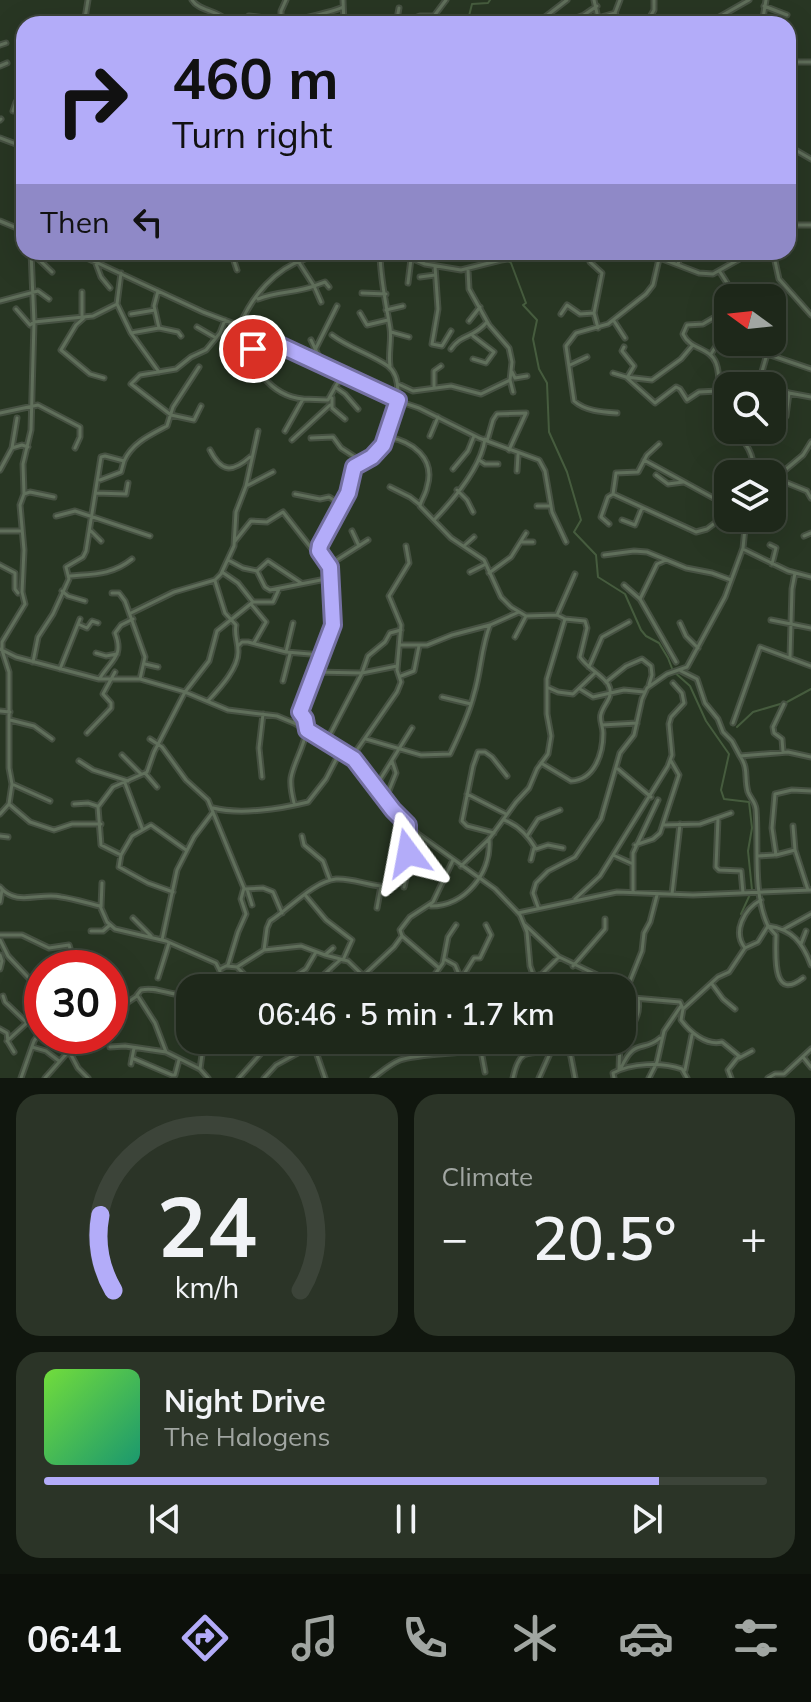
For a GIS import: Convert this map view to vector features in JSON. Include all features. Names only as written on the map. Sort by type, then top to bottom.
[{"type":"street","points":[[192,0],[197,7],[221,16]]},
{"type":"street","points":[[343,0],[344,16]]},
{"type":"street","points":[[433,16],[446,0]]},
{"type":"street","points":[[546,16],[567,0]]},
{"type":"street","points":[[594,0],[598,16]]},
{"type":"street","points":[[616,16],[620,0]]},
{"type":"street","points":[[721,16],[749,0]]},
{"type":"street","points":[[763,16],[766,0]]},
{"type":"street","points":[[581,16],[597,6]]},
{"type":"street","points":[[764,6],[787,15]]},
{"type":"street","points":[[307,16],[343,7]]},
{"type":"street","points":[[398,16],[399,8]]},
{"type":"street","points":[[605,16],[615,13]]},
{"type":"street","points":[[0,45],[6,43]]},
{"type":"street","points":[[0,66],[7,63]]},
{"type":"street","points":[[13,111],[16,104]]},
{"type":"street","points":[[0,659],[2,642],[25,604],[20,505],[24,494],[23,464],[28,447],[31,405],[34,322],[31,260]]},
{"type":"street","points":[[39,260],[52,272]]},
{"type":"street","points":[[234,260],[237,270]]},
{"type":"street","points":[[240,326],[245,313],[274,275],[302,260]]},
{"type":"street","points":[[319,551],[349,490],[354,467],[375,454],[387,437],[398,400],[398,384],[387,351],[391,332],[380,260]]},
{"type":"street","points":[[408,283],[411,260]]},
{"type":"street","points":[[419,260],[435,266],[468,270],[501,260]]},
{"type":"street","points":[[590,260],[602,273],[594,313],[598,328]]},
{"type":"street","points":[[617,413],[577,405],[566,346],[576,333],[614,320],[651,288],[659,260]]},
{"type":"street","points":[[663,260],[703,274],[720,272],[739,260]]},
{"type":"street","points":[[678,264],[679,260]]},
{"type":"street","points":[[775,260],[779,279],[811,315]]},
{"type":"street","points":[[95,261],[240,326],[340,376],[438,417],[474,436],[541,461],[550,506],[566,542]]},
{"type":"street","points":[[95,261],[101,277],[110,288]]},
{"type":"street","points":[[298,261],[321,302]]},
{"type":"street","points":[[435,266],[438,309],[432,344],[442,346],[451,331]]},
{"type":"street","points":[[468,270],[468,287],[487,322],[508,346],[515,378],[527,376]]},
{"type":"street","points":[[720,272],[727,284]]},
{"type":"street","points":[[121,273],[117,304],[131,333],[153,359],[159,373]]},
{"type":"street","points":[[420,277],[435,275]]},
{"type":"street","points":[[256,300],[276,292],[298,291],[325,282],[329,287]]},
{"type":"street","points":[[158,291],[155,310],[159,328]]},
{"type":"street","points":[[0,301],[32,292],[41,292],[49,299]]},
{"type":"street","points":[[82,292],[84,317],[61,350],[90,374],[104,378]]},
{"type":"street","points":[[362,293],[386,294]]},
{"type":"street","points":[[16,309],[29,325],[102,313],[117,304]]},
{"type":"street","points":[[561,314],[567,305],[580,314],[594,313]]},
{"type":"street","points":[[310,361],[337,306]]},
{"type":"street","points":[[386,310],[403,306]]},
{"type":"street","points":[[469,321],[480,307]]},
{"type":"street","points":[[131,314],[155,310]]},
{"type":"street","points":[[360,313],[367,325],[388,320]]},
{"type":"street","points":[[76,317],[76,325]]},
{"type":"street","points":[[714,318],[707,323],[685,327],[684,337],[693,346],[711,354],[718,372]]},
{"type":"street","points":[[201,406],[193,421],[171,415],[131,384],[140,375],[181,366],[208,349],[225,320]]},
{"type":"street","points":[[614,320],[625,338]]},
{"type":"street","points":[[451,349],[460,339],[473,336],[487,322]]},
{"type":"street","points":[[197,327],[216,338]]},
{"type":"street","points":[[131,333],[159,328],[178,332],[181,336]]},
{"type":"street","points":[[391,332],[409,337]]},
{"type":"street","points":[[258,335],[253,355],[261,373],[285,395],[323,402],[332,398]]},
{"type":"street","points":[[332,335],[390,367]]},
{"type":"street","points":[[473,336],[494,352],[486,363],[473,359]]},
{"type":"street","points":[[311,340],[324,367]]},
{"type":"street","points":[[613,373],[652,380],[693,346]]},
{"type":"street","points":[[624,347],[622,351],[634,366],[627,377]]},
{"type":"street","points":[[711,354],[714,349]]},
{"type":"street","points":[[773,356],[811,369]]},
{"type":"street","points":[[570,365],[587,357]]},
{"type":"street","points":[[434,387],[434,371],[441,366]]},
{"type":"street","points":[[100,480],[121,472],[129,450],[148,435],[167,426],[199,367]]},
{"type":"street","points":[[512,372],[513,392]]},
{"type":"street","points":[[292,440],[330,405],[340,376]]},
{"type":"street","points":[[627,377],[655,403],[676,387],[687,400],[699,392],[714,391]]},
{"type":"street","points":[[398,384],[413,391],[451,386],[481,394],[510,380]]},
{"type":"street","points":[[335,387],[358,409]]},
{"type":"street","points":[[786,392],[811,397]]},
{"type":"street","points":[[786,416],[789,393]]},
{"type":"street","points":[[285,431],[303,399]]},
{"type":"street","points":[[0,413],[31,405],[40,406],[80,427],[75,448]]},
{"type":"street","points":[[330,405],[345,419]]},
{"type":"street","points":[[434,520],[471,476],[497,414],[526,413],[509,450]]},
{"type":"street","points":[[430,436],[438,417]]},
{"type":"street","points":[[0,470],[12,448],[17,418]]},
{"type":"street","points":[[131,613],[174,592],[215,580],[222,572],[234,542],[236,512],[246,486],[258,431]]},
{"type":"street","points":[[453,469],[468,451],[474,436]]},
{"type":"street","points":[[311,438],[333,437],[341,448],[361,461]]},
{"type":"street","points":[[387,437],[414,445],[422,453],[429,484],[419,504]]},
{"type":"street","points":[[786,469],[803,455],[811,442]]},
{"type":"street","points":[[609,524],[601,517],[608,497],[613,494],[616,473],[636,473],[659,444]]},
{"type":"street","points":[[12,448],[28,447]]},
{"type":"street","points":[[210,450],[216,463],[224,468],[238,466],[253,455]]},
{"type":"street","points":[[517,471],[518,453]]},
{"type":"street","points":[[70,576],[66,567],[83,557],[91,531],[101,457],[124,461]]},
{"type":"street","points":[[479,460],[485,464],[498,464]]},
{"type":"street","points":[[644,460],[714,499]]},
{"type":"street","points":[[246,486],[273,472]]},
{"type":"street","points":[[656,475],[668,484],[683,482]]},
{"type":"street","points":[[96,493],[126,494],[128,483]]},
{"type":"street","points":[[786,484],[807,491],[811,498]]},
{"type":"street","points":[[390,487],[419,504],[451,538],[486,564],[501,597],[519,612],[526,616],[557,615],[585,621],[586,632],[580,657],[606,682],[610,694],[601,715],[603,733],[598,758],[588,775],[571,781],[541,763]]},
{"type":"street","points":[[457,490],[473,512]]},
{"type":"street","points":[[24,494],[30,492],[54,497]]},
{"type":"street","points":[[295,494],[320,499],[329,497],[342,505]]},
{"type":"street","points":[[613,494],[696,532],[714,524]]},
{"type":"street","points":[[537,506],[550,506]]},
{"type":"street","points":[[622,520],[635,525],[642,508]]},
{"type":"street","points":[[56,516],[70,511],[150,536]]},
{"type":"street","points":[[234,542],[251,521],[267,522],[283,512],[329,565],[333,625],[294,723]]},
{"type":"street","points":[[0,531],[22,532]]},
{"type":"street","points":[[91,531],[101,541]]},
{"type":"street","points":[[352,531],[359,546]]},
{"type":"street","points":[[649,685],[689,664],[720,609],[743,548],[745,532]]},
{"type":"street","points":[[489,573],[511,557],[526,533]]},
{"type":"street","points":[[804,536],[811,533]]},
{"type":"street","points":[[464,546],[474,537]]},
{"type":"street","points":[[329,565],[368,540]]},
{"type":"street","points":[[521,542],[533,542]]},
{"type":"street","points":[[770,545],[777,552],[772,564]]},
{"type":"street","points":[[352,757],[397,692],[401,676],[398,666],[402,629],[389,596],[409,563],[406,546]]},
{"type":"street","points":[[743,548],[772,564],[811,577]]},
{"type":"street","points":[[604,555],[639,551],[731,580]]},
{"type":"street","points":[[70,576],[111,572],[132,559]]},
{"type":"street","points":[[229,560],[257,571]]},
{"type":"street","points":[[640,599],[657,564],[666,560]]},
{"type":"street","points":[[257,571],[268,561],[301,583]]},
{"type":"street","points":[[470,572],[486,564]]},
{"type":"street","points":[[0,565],[13,571],[18,593]]},
{"type":"street","points":[[257,571],[266,589],[331,578]]},
{"type":"street","points":[[222,572],[238,583],[266,622],[254,643]]},
{"type":"street","points":[[790,657],[795,573]]},
{"type":"street","points":[[557,615],[575,574]]},
{"type":"street","points":[[15,578],[23,575]]},
{"type":"street","points":[[33,662],[38,637],[53,614],[70,576]]},
{"type":"street","points":[[208,701],[235,664],[237,646],[234,634],[236,625],[225,613],[215,580]]},
{"type":"street","points":[[624,585],[640,599],[676,662]]},
{"type":"street","points":[[121,855],[101,845],[98,807],[109,789],[143,774],[185,692],[209,661],[217,631],[252,603],[273,602],[279,589]]},
{"type":"street","points":[[62,591],[85,601]]},
{"type":"street","points":[[112,593],[123,597],[133,619],[145,664],[140,679]]},
{"type":"street","points":[[401,645],[419,646],[490,625],[519,612]]},
{"type":"street","points":[[515,637],[526,616]]},
{"type":"street","points":[[99,679],[120,646],[115,633],[121,625],[133,619]]},
{"type":"street","points":[[461,866],[489,839],[529,788],[548,754],[551,742],[547,714],[548,676],[565,619]]},
{"type":"street","points":[[771,620],[811,628]]},
{"type":"street","points":[[60,669],[79,621],[87,628],[93,621],[98,623]]},
{"type":"street","points":[[589,667],[602,637],[629,622]]},
{"type":"street","points":[[283,681],[293,623]]},
{"type":"street","points":[[680,623],[686,636],[698,648]]},
{"type":"street","points":[[366,739],[421,755],[450,754],[471,704],[490,625]]},
{"type":"street","points":[[326,742],[369,654],[392,632],[402,629]]},
{"type":"street","points":[[237,646],[242,642],[254,643],[288,653],[322,655]]},
{"type":"street","points":[[401,676],[414,671],[419,646]]},
{"type":"street","points":[[733,723],[759,648],[811,666]]},
{"type":"street","points":[[2,652],[99,679],[140,679],[185,692],[228,710],[263,714],[307,730],[352,757],[408,825],[495,889],[525,925],[559,957],[594,974]]},
{"type":"street","points":[[0,814],[10,806],[12,784],[9,763],[9,672],[2,652]]},
{"type":"street","points":[[96,653],[109,659]]},
{"type":"street","points":[[538,907],[533,893],[536,883],[578,853],[601,819],[618,769],[620,753],[632,739],[652,675],[651,666],[642,659],[626,666],[606,682]]},
{"type":"street","points":[[145,664],[158,667]]},
{"type":"street","points":[[314,672],[362,673],[398,666]]},
{"type":"street","points":[[681,670],[697,679],[705,703],[732,741],[748,772],[748,792],[756,809],[761,900],[768,926],[776,935],[776,969],[787,985],[793,985],[803,978]]},
{"type":"street","points":[[87,733],[111,708],[111,703],[103,694],[115,672]]},
{"type":"street","points":[[549,687],[569,694],[580,689],[595,673]]},
{"type":"street","points":[[635,845],[659,835],[679,775],[671,761],[669,724],[671,717],[684,703],[682,693],[673,683]]},
{"type":"street","points":[[580,689],[593,697],[624,690],[645,692]]},
{"type":"street","points":[[442,697],[471,704]]},
{"type":"street","points":[[783,752],[782,739],[774,733],[773,727],[784,704]]},
{"type":"street","points":[[0,711],[10,712]]},
{"type":"street","points":[[294,805],[291,778],[307,730],[300,712]]},
{"type":"street","points":[[262,777],[259,748],[263,714]]},
{"type":"street","points":[[10,720],[29,723],[52,739]]},
{"type":"street","points":[[602,725],[637,723]]},
{"type":"street","points":[[375,787],[412,728]]},
{"type":"street","points":[[150,739],[213,810],[252,905]]},
{"type":"street","points":[[213,810],[272,810],[308,802],[341,750]]},
{"type":"street","points":[[494,833],[463,823],[473,766],[480,751],[492,757],[507,776]]},
{"type":"street","points":[[740,756],[783,752],[811,757]]},
{"type":"street","points":[[122,755],[157,787]]},
{"type":"street","points":[[79,761],[93,770],[126,782]]},
{"type":"street","points":[[385,799],[395,776],[392,761]]},
{"type":"street","points":[[572,901],[599,878],[671,761]]},
{"type":"street","points":[[618,769],[651,797]]},
{"type":"street","points":[[126,782],[142,828]]},
{"type":"street","points":[[12,784],[50,801]]},
{"type":"street","points":[[777,855],[772,828],[775,793],[811,791]]},
{"type":"street","points":[[467,794],[496,807],[527,836],[534,848],[531,860]]},
{"type":"street","points":[[633,892],[635,845],[658,800]]},
{"type":"street","points":[[74,804],[88,803],[98,807]]},
{"type":"street","points":[[10,806],[30,822],[54,830],[72,824],[101,824]]},
{"type":"street","points":[[162,940],[175,879],[186,850],[213,810]]},
{"type":"street","points":[[527,836],[538,819],[560,810]]},
{"type":"street","points":[[663,825],[700,824],[731,813]]},
{"type":"street","points":[[718,818],[716,867],[719,870],[741,871],[743,893]]},
{"type":"street","points":[[672,894],[680,824]]},
{"type":"street","points":[[404,887],[409,865],[408,825]]},
{"type":"street","points":[[173,892],[119,867],[121,855],[130,837],[142,828],[155,826],[186,850]]},
{"type":"street","points":[[518,913],[615,892],[672,894],[809,890],[795,850],[793,826]]},
{"type":"street","points":[[0,836],[8,837]]},
{"type":"street","points":[[302,836],[304,845],[323,861],[330,880]]},
{"type":"street","points":[[430,906],[438,906],[468,893],[480,878],[489,839]]},
{"type":"street","points":[[534,848],[548,845],[563,848]]},
{"type":"street","points":[[758,856],[795,850]]},
{"type":"street","points":[[613,855],[633,864]]},
{"type":"street","points":[[439,968],[402,936],[400,930],[406,921],[430,906],[453,860]]},
{"type":"street","points":[[264,950],[268,924],[315,887],[330,880],[381,886],[377,908]]},
{"type":"street","points":[[102,883],[101,907],[110,925],[123,932],[170,942],[212,960],[220,969]]},
{"type":"street","points":[[0,900],[1,888],[19,898],[58,896],[101,907]]},
{"type":"street","points":[[246,889],[263,888],[273,892],[282,913]]},
{"type":"street","points":[[226,966],[245,920],[246,910],[241,899],[246,889]]},
{"type":"street","points":[[634,974],[657,894]]},
{"type":"street","points":[[306,896],[328,922],[352,940],[341,960],[325,974]]},
{"type":"street","points":[[745,948],[739,941],[738,930],[751,907],[761,900]]},
{"type":"street","points":[[784,929],[811,914]]},
{"type":"street","points":[[133,918],[151,936]]},
{"type":"street","points":[[573,966],[606,927],[605,919]]},
{"type":"street","points":[[91,931],[103,931],[110,925]]},
{"type":"street","points":[[435,974],[444,959],[448,937],[456,925]]},
{"type":"street","points":[[444,959],[455,965],[461,979],[474,958],[480,958],[491,935],[486,925]]},
{"type":"street","points":[[525,925],[533,974]]},
{"type":"street","points":[[768,926],[784,929],[801,944],[811,965]]},
{"type":"street","points":[[620,1070],[634,1049],[654,1043],[682,1007],[732,969],[745,948],[758,942],[768,926]]},
{"type":"street","points":[[801,944],[806,931]]},
{"type":"street","points":[[24,973],[8,956],[0,938],[22,935],[49,948],[69,945],[71,950]]},
{"type":"street","points":[[366,974],[402,936]]},
{"type":"street","points":[[158,978],[170,942]]},
{"type":"street","points":[[220,969],[237,967],[264,950],[301,946],[341,960],[363,974]]},
{"type":"street","points":[[325,955],[333,948]]},
{"type":"street","points":[[299,974],[306,969],[316,952]]},
{"type":"street","points":[[0,955],[0,969]]},
{"type":"street","points":[[542,974],[559,957]]},
{"type":"street","points":[[237,967],[244,974]]},
{"type":"street","points":[[219,974],[220,969]]},
{"type":"street","points":[[712,984],[735,1009]]},
{"type":"street","points":[[128,1002],[138,992],[148,989],[176,996]]},
{"type":"street","points":[[3,996],[24,1020]]},
{"type":"street","points":[[137,996],[155,1023],[166,1052]]},
{"type":"street","points":[[636,1019],[638,998],[674,1000],[682,1007]]},
{"type":"street","points":[[682,1007],[681,1020],[692,1033],[714,1043],[722,1042],[739,1058]]},
{"type":"street","points":[[7,1041],[24,1026]]},
{"type":"street","points":[[0,1029],[7,1033],[7,1041],[14,1052]]},
{"type":"street","points":[[687,1078],[685,1070],[692,1033]]},
{"type":"street","points":[[649,1078],[656,1064],[662,1035]]},
{"type":"street","points":[[128,1048],[166,1052],[200,1069],[206,1077]]},
{"type":"street","points":[[131,1064],[134,1048]]},
{"type":"street","points":[[768,1078],[775,1074],[783,1076],[811,1049]]},
{"type":"street","points":[[731,1078],[728,1070],[739,1058],[752,1051]]},
{"type":"street","points":[[21,1078],[30,1054]]},
{"type":"street","points":[[50,1054],[59,1061]]},
{"type":"street","points":[[45,1078],[66,1054]]},
{"type":"street","points":[[70,1054],[88,1078]]},
{"type":"street","points":[[200,1069],[202,1054]]},
{"type":"street","points":[[239,1078],[260,1054]]},
{"type":"street","points":[[264,1078],[276,1064],[295,1054]]},
{"type":"street","points":[[317,1054],[325,1078]]},
{"type":"street","points":[[373,1078],[399,1060],[439,1054]]},
{"type":"street","points":[[482,1054],[485,1072]]},
{"type":"street","points":[[513,1078],[516,1062],[525,1054]]},
{"type":"street","points":[[539,1078],[551,1054]]},
{"type":"street","points":[[570,1054],[575,1078]]},
{"type":"street","points":[[620,1070],[621,1054]]},
{"type":"street","points":[[803,1057],[811,1067]]},
{"type":"street","points":[[132,1058],[172,1075],[175,1075],[179,1060]]},
{"type":"street","points":[[614,1078],[613,1073],[620,1070],[656,1064],[685,1070]]},
{"type":"waterway","points":[[469,16],[472,4],[488,3],[490,0]]},
{"type":"waterway","points":[[507,260],[511,263],[526,303],[523,305],[537,320],[533,339],[539,369],[547,383],[549,432],[567,472],[581,520],[574,532],[596,555],[598,577],[625,594],[641,630],[659,643],[673,671],[690,686],[706,721],[729,754],[721,790],[724,799],[749,802],[752,828],[748,851],[752,890],[741,914]]},
{"type":"waterway","points":[[737,727],[753,712],[787,702],[811,689]]},
{"type":"route","points":[[253,349],[258,335],[398,400],[383,445],[354,467],[348,493],[320,545],[319,551],[330,567],[333,625],[300,712],[307,730],[354,759],[408,825],[408,853]]}]
